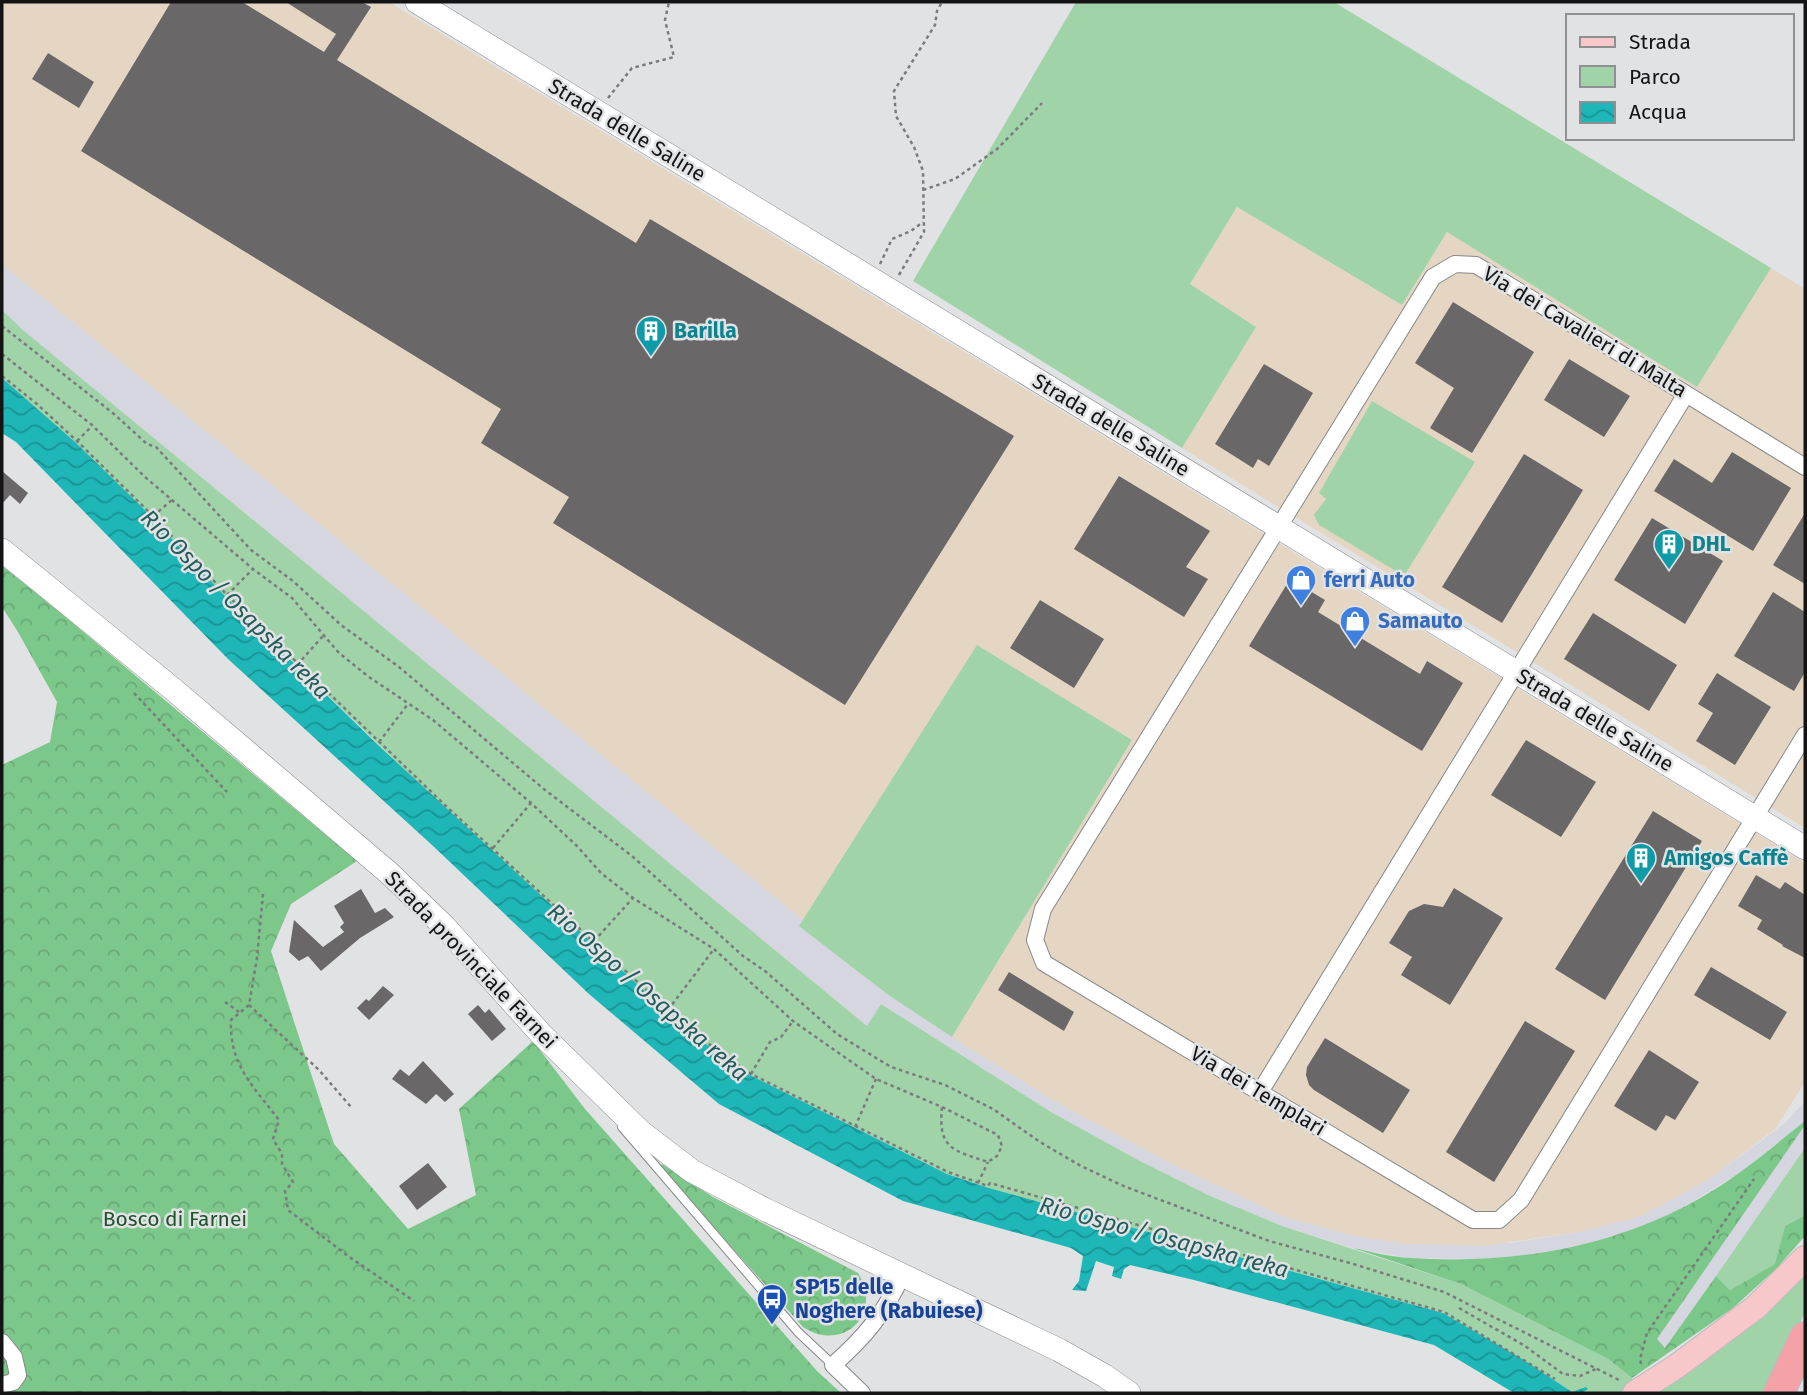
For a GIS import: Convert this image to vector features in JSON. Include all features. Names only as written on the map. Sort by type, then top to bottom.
[{"type":"highway","points":[[1779,1393],[1805,1337]]},
{"type":"main road","points":[[1633,1382],[1677,1366],[1756,1307],[1805,1258]]},
{"type":"street","name":"Strada delle Saline","points":[[417,2],[1805,848]]},
{"type":"street","name":"Via dei Cavalieri di Malta","points":[[1278,527],[1433,277],[1455,264],[1476,265],[1805,467]]},
{"type":"street","points":[[1260,1092],[1686,394]]},
{"type":"street","name":"Via dei Templari","points":[[1278,527],[1043,909],[1035,940],[1044,962],[1472,1220],[1499,1220],[1521,1200],[1756,818]]},
{"type":"street","name":"Strada provinciale Farnei","points":[[2,550],[174,690],[389,873],[445,927],[586,1080],[641,1132],[692,1171],[766,1210],[1059,1350],[1129,1393]]},
{"type":"street","points":[[1756,818],[1805,735]]},
{"type":"street","points":[[862,1393],[832,1365],[860,1342],[890,1301],[902,1275]]},
{"type":"street","points":[[2,1342],[13,1357],[18,1375],[13,1382],[2,1385]]},
{"type":"lane","points":[[586,1080],[628,1136],[673,1189],[798,1332],[832,1365]]},
{"type":"path","points":[[597,111],[632,68],[674,57],[665,20],[669,2]]},
{"type":"path","points":[[890,290],[924,232],[923,171],[914,147],[896,116],[894,90],[935,25],[937,11],[942,2]]},
{"type":"path","points":[[923,190],[955,179],[997,149],[1042,103]]},
{"type":"path","points":[[870,278],[881,263],[892,239],[924,222]]},
{"type":"path","points":[[2,326],[114,414],[147,444],[156,447],[251,550],[293,581],[341,625],[399,667],[545,790],[632,856],[743,956],[765,971],[837,1034],[891,1067],[945,1085],[993,1109],[1040,1142],[1081,1166],[1121,1185],[1269,1241],[1444,1292],[1598,1368],[1633,1382],[1647,1333],[1754,1179]]},
{"type":"path","points":[[2,354],[92,425],[145,477],[253,569],[292,598],[339,653],[369,677],[433,720],[531,803],[577,846],[601,873],[633,898],[714,949],[793,1021],[876,1079],[998,1135],[1002,1146],[997,1156],[988,1162],[978,1183]]},
{"type":"path","points":[[2,376],[77,441],[153,516],[227,595],[379,743],[667,1010],[692,1032],[751,1074],[948,1172],[978,1183],[988,1186],[990,1183],[1444,1311],[1555,1379]]},
{"type":"path","points":[[77,441],[92,425]]},
{"type":"path","points":[[153,516],[173,499]]},
{"type":"path","points":[[227,595],[253,569]]},
{"type":"path","points":[[297,664],[323,636]]},
{"type":"path","points":[[134,693],[227,792]]},
{"type":"path","points":[[379,743],[408,704]]},
{"type":"path","points":[[493,848],[531,803]]},
{"type":"path","points":[[262,894],[257,958],[248,1005],[231,1020],[230,1032],[238,1067],[279,1121],[273,1139],[282,1154],[282,1164],[293,1182],[285,1191],[288,1210],[348,1256],[414,1301]]},
{"type":"path","points":[[594,941],[633,898]]},
{"type":"path","points":[[667,1010],[714,949]]},
{"type":"path","points":[[225,1002],[239,1013]]},
{"type":"path","points":[[248,1005],[319,1070],[351,1107]]},
{"type":"path","points":[[751,1074],[770,1042],[781,1037],[793,1021]]},
{"type":"path","points":[[855,1127],[876,1079]]},
{"type":"path","points":[[942,1107],[941,1131],[945,1141],[954,1148],[988,1162]]},
{"type":"path","points":[[1459,1308],[1525,1346],[1563,1374],[1580,1376],[1598,1368]]},
{"type":"shaded area","points":[[2,2],[389,2],[1805,863],[1805,1082],[1775,1129],[1712,1177],[1638,1217],[1579,1232],[1484,1246],[1409,1244],[1354,1236],[1285,1217],[1176,1166],[1056,1102],[952,1037],[1132,740],[977,646],[803,920],[2,264]]},
{"type":"shaded area","points":[[1237,207],[1402,305],[1447,232],[1697,387],[1771,268],[1805,289],[1805,828],[1182,448],[1256,327],[1190,284]]},
{"type":"shaded area","points":[[2,264],[803,920],[800,925],[887,994],[1056,1102],[1176,1166],[1285,1217],[1354,1236],[1409,1244],[1511,1243],[1579,1232],[1638,1217],[1712,1177],[1785,1123],[1805,1101],[1805,1121],[1740,1173],[1678,1210],[1642,1227],[1585,1245],[1538,1254],[1486,1259],[1408,1258],[1353,1248],[1282,1226],[1210,1196],[1051,1112],[881,1004],[868,1027],[24,331],[2,310]]},
{"type":"shaded area","points":[[1805,1125],[1805,1148],[1665,1349],[1656,1339]]},
{"type":"green space","points":[[1076,2],[1334,2],[1771,268],[1697,387],[1447,232],[1402,305],[1237,207],[1190,284],[1256,327],[1182,448],[913,281]]},
{"type":"green space","points":[[2,310],[24,331],[867,1026],[881,1004],[1051,1112],[1138,1160],[1210,1196],[1282,1226],[1461,1284],[1608,1359],[1632,1378],[1631,1393],[1582,1393],[1588,1389],[1572,1392],[1524,1360],[1443,1313],[989,1188],[947,1174],[750,1075],[690,1033],[445,809],[223,594],[150,515],[2,378]]},
{"type":"green space","points":[[1372,401],[1475,462],[1404,576],[1319,525],[1314,515],[1326,499],[1319,493]]},
{"type":"green space","name":"Bosco di Farnei","points":[[2,566],[357,861],[291,904],[271,951],[334,1144],[408,1229],[476,1195],[459,1109],[533,1041],[585,1109],[817,1371],[841,1393],[2,1393],[2,765],[50,742],[57,702],[2,607]]},
{"type":"green space","points":[[977,645],[1132,740],[952,1037],[887,994],[799,926]]},
{"type":"green space","points":[[1805,1121],[1805,1125],[1657,1339],[1665,1348],[1716,1276],[1730,1290],[1775,1264],[1785,1226],[1805,1215],[1805,1236],[1777,1268],[1733,1308],[1632,1378],[1608,1359],[1461,1284],[1353,1248],[1410,1258],[1489,1258],[1528,1255],[1604,1239],[1677,1210],[1712,1191]]},
{"type":"green space","points":[[1805,1148],[1805,1215],[1785,1226],[1776,1264],[1730,1290],[1716,1276]]},
{"type":"green space","points":[[662,1164],[713,1197],[858,1273],[865,1288],[866,1303],[855,1326],[832,1335],[818,1334],[803,1327],[660,1167]]},
{"type":"green space","points":[[1805,1272],[1805,1313],[1765,1393],[1653,1393]]},
{"type":"water","name":"Rio Ospo / Osapska reka","points":[[2,378],[75,442],[150,515],[223,594],[378,745],[690,1033],[750,1075],[947,1174],[989,1188],[1443,1313],[1524,1360],[1572,1392],[1586,1387],[1588,1389],[1582,1393],[1514,1393],[1434,1345],[1130,1265],[1124,1269],[1121,1279],[1112,1276],[1114,1267],[1096,1261],[1086,1291],[1072,1290],[1079,1281],[1083,1256],[1071,1248],[903,1201],[719,1104],[589,994],[432,845],[228,659],[16,442],[2,433]]},
{"type":"building","name":"Barilla","points":[[171,2],[242,2],[324,52],[336,34],[286,2],[362,2],[371,7],[337,60],[636,243],[650,219],[1014,436],[845,705],[553,523],[569,497],[481,443],[501,409],[81,151]]},
{"type":"building","points":[[48,53],[94,82],[79,108],[32,79]]},
{"type":"building","points":[[1453,302],[1534,352],[1472,453],[1430,428],[1454,388],[1415,363]]},
{"type":"building","points":[[1569,359],[1630,396],[1604,437],[1544,400]]},
{"type":"building","points":[[1264,364],[1313,393],[1269,466],[1258,459],[1253,468],[1215,444]]},
{"type":"building","points":[[1732,452],[1791,488],[1753,551],[1654,491],[1674,459],[1712,483]]},
{"type":"building","points":[[1524,454],[1583,490],[1502,623],[1442,587]]},
{"type":"building","points":[[2,471],[28,493],[20,504],[10,495],[2,504]]},
{"type":"building","points":[[1119,476],[1210,531],[1186,567],[1208,579],[1184,617],[1074,549]]},
{"type":"building","points":[[1805,513],[1805,584],[1773,565]]},
{"type":"building","name":"DHL","points":[[1652,518],[1723,561],[1685,624],[1614,580]]},
{"type":"building","points":[[1290,579],[1325,600],[1318,612],[1420,674],[1427,661],[1463,683],[1422,751],[1249,646]]},
{"type":"building","points":[[1773,592],[1805,612],[1805,672],[1794,691],[1734,656]]},
{"type":"building","points":[[1040,600],[1104,639],[1074,688],[1010,648]]},
{"type":"building","points":[[1593,613],[1677,665],[1649,711],[1564,659]]},
{"type":"building","points":[[1717,673],[1771,707],[1735,765],[1696,741],[1713,713],[1698,704]]},
{"type":"building","points":[[1526,740],[1596,782],[1561,837],[1491,795]]},
{"type":"building","name":"Amigos Caffè","points":[[1653,811],[1702,841],[1605,1000],[1555,969]]},
{"type":"building","points":[[1756,875],[1780,889],[1785,882],[1805,895],[1805,958],[1757,929],[1762,920],[1738,906]]},
{"type":"building","points":[[1454,888],[1503,918],[1450,1005],[1401,975],[1412,957],[1389,943],[1409,911],[1424,904],[1443,907]]},
{"type":"building","points":[[361,889],[375,913],[385,908],[394,917],[360,938],[321,971],[308,956],[299,961],[289,952],[294,920],[323,947],[344,932],[340,927],[344,923],[334,906]]},
{"type":"building","points":[[1711,967],[1787,1012],[1770,1040],[1694,995]]},
{"type":"building","points":[[1009,972],[1074,1012],[1064,1031],[998,990]]},
{"type":"building","points":[[383,986],[394,995],[369,1020],[357,1008],[366,999],[369,1001]]},
{"type":"building","points":[[478,1005],[485,1013],[489,1009],[506,1029],[492,1041],[468,1014]]},
{"type":"building","points":[[1525,1021],[1575,1051],[1494,1182],[1446,1152]]},
{"type":"building","points":[[1325,1038],[1410,1090],[1383,1133],[1309,1085],[1307,1067]]},
{"type":"building","points":[[1649,1050],[1699,1082],[1675,1120],[1666,1115],[1656,1131],[1614,1106]]},
{"type":"building","points":[[423,1061],[454,1094],[445,1102],[436,1094],[426,1104],[392,1079],[400,1069],[409,1076]]},
{"type":"building","points":[[428,1163],[447,1187],[417,1210],[399,1186]]},
{"type":"place","name":"Barilla","points":[[651,358]]},
{"type":"place","name":"DHL","points":[[1669,571]]},
{"type":"place","name":"ferri Auto","points":[[1301,607]]},
{"type":"place","name":"Samauto","points":[[1355,648]]},
{"type":"place","name":"Amigos Caffè","points":[[1641,885]]},
{"type":"place","name":"SP15 delle Noghere (Rabuiese)","points":[[772,1326]]}]
